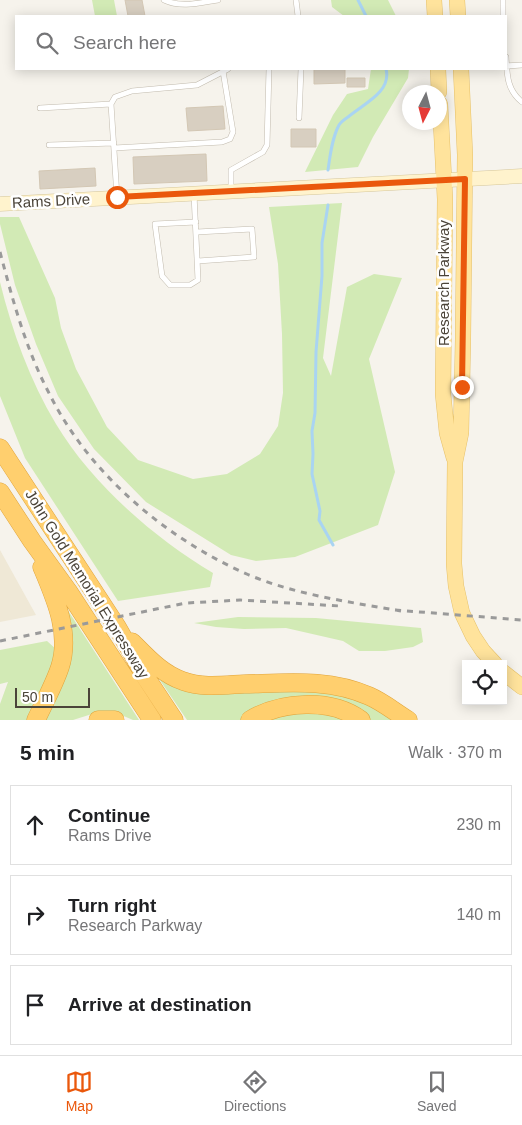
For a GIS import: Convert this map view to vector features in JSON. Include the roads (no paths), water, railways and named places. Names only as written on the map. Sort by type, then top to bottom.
[{"type":"highway","name":"John Gold Memorial Expressway","points":[[0,448],[117,627],[145,676],[174,720]]},
{"type":"highway","name":"John Gold Memorial Expressway","points":[[0,492],[68,591],[152,720]]},
{"type":"highway","points":[[32,541],[56,602],[64,635],[61,666],[36,720]]},
{"type":"highway","points":[[117,627],[157,666],[182,681],[208,685],[304,683],[331,685],[370,697],[408,720]]},
{"type":"highway","points":[[250,720],[268,711],[305,705],[332,707],[343,710],[361,720]]},
{"type":"highway","points":[[98,720],[114,720]]},
{"type":"main road","points":[[434,0],[435,15]]},
{"type":"main road","points":[[458,0],[458,15]]},
{"type":"main road","points":[[438,70],[439,85]]},
{"type":"main road","name":"Research Parkway","points":[[461,70],[465,179],[461,433],[455,462],[454,564],[456,586],[462,612],[473,636],[491,660]]},
{"type":"main road","name":"Research Parkway","points":[[441,130],[445,199],[444,400],[448,433],[455,462]]},
{"type":"main road","name":"Rams Drive","points":[[0,204],[522,176]]},
{"type":"main road","points":[[507,675],[522,687]]},
{"type":"lane","points":[[164,0],[174,4],[185,5],[218,0]]},
{"type":"lane","points":[[296,0],[298,15]]},
{"type":"lane","points":[[502,0],[504,15]]},
{"type":"lane","points":[[507,66],[522,66]]},
{"type":"lane","points":[[49,145],[114,146],[222,142],[230,139],[233,132],[226,70],[197,85],[122,94],[115,97],[111,104],[114,146],[117,197]]},
{"type":"lane","points":[[231,191],[231,170],[264,152],[267,145],[269,70]]},
{"type":"lane","points":[[299,118],[301,70]]},
{"type":"lane","points":[[506,70],[508,84],[522,102]]},
{"type":"lane","points":[[40,108],[111,104]]},
{"type":"lane","points":[[194,193],[197,232],[198,280],[190,285],[170,285],[162,276],[155,224],[196,222]]},
{"type":"lane","points":[[197,232],[252,229],[254,257],[198,261]]},
{"type":"waterway","points":[[358,0],[366,15]]},
{"type":"waterway","points":[[328,170],[333,141],[339,125],[381,91],[387,77],[386,70]]},
{"type":"waterway","points":[[328,205],[322,243],[322,276],[316,352],[315,413],[312,431],[312,474],[320,511],[319,520],[333,545]]},
{"type":"railway","points":[[0,252],[27,343],[50,395],[67,424],[87,452],[109,478],[134,502],[161,524],[189,543],[249,575],[305,593],[401,611]]},
{"type":"railway","points":[[0,641],[186,603],[240,600],[340,606]]},
{"type":"railway","points":[[395,610],[522,620]]}]
